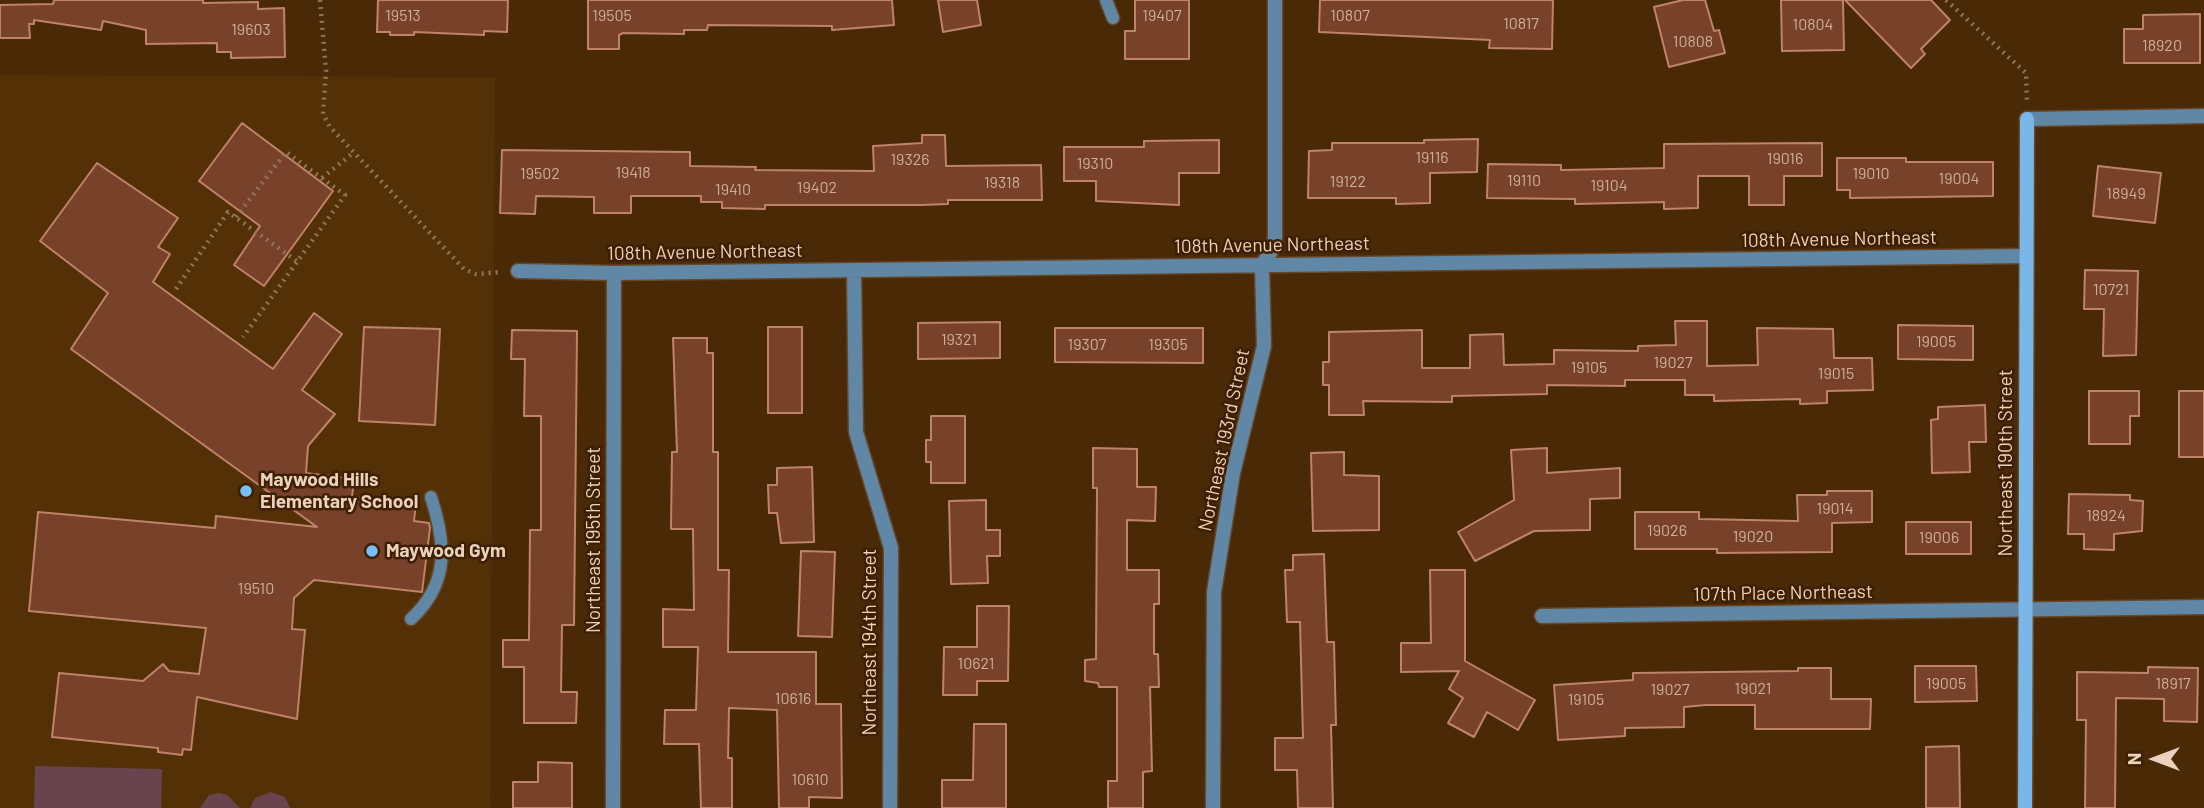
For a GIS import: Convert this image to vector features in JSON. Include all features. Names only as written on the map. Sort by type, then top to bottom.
[{"type":"street","name":"Northeast 193rd Street","points":[[1213,808],[1214,592],[1233,473],[1264,346],[1262,265],[1275,245],[1275,0]]},
{"type":"street","points":[[2027,118],[2204,116]]},
{"type":"street","name":"Northeast 190th Street","points":[[2025,808],[2027,118]]},
{"type":"street","name":"108th Avenue Northeast","points":[[518,271],[614,273],[2025,256]]},
{"type":"street","name":"Northeast 194th Street","points":[[854,270],[856,432],[891,548],[890,808]]},
{"type":"street","name":"Northeast 195th Street","points":[[613,808],[614,273]]},
{"type":"street","name":"107th Place Northeast","points":[[1542,616],[2204,607]]},
{"type":"lane","points":[[1106,0],[1113,18]]},
{"type":"lane","points":[[411,619],[429,603],[441,571],[443,533],[431,496]]},
{"type":"path","points":[[320,0],[326,71],[323,114],[330,127],[464,270],[476,274],[518,271]]},
{"type":"path","points":[[1946,0],[2026,73],[2027,118]]},
{"type":"path","points":[[236,217],[286,152],[345,195],[243,337]]},
{"type":"path","points":[[322,178],[353,153]]},
{"type":"path","points":[[176,289],[228,212],[298,262]]},
{"type":"shaded area","name":"Maywood Hills Elementary School","points":[[0,75],[495,77],[490,808],[0,808]]},
{"type":"shaded area","points":[[35,766],[162,769],[161,808],[34,808]]},
{"type":"shaded area","points":[[271,792],[285,797],[290,808],[250,808],[255,798]]},
{"type":"shaded area","points":[[209,795],[227,795],[240,808],[200,808]]},
{"type":"building","points":[[54,0],[203,0],[203,3],[258,2],[258,9],[284,8],[285,57],[231,58],[231,52],[217,52],[217,43],[146,44],[146,30],[103,21],[101,30],[34,20],[34,24],[29,24],[30,38],[0,38],[0,5],[53,4]]},
{"type":"building","points":[[378,0],[508,0],[507,32],[484,31],[484,35],[414,32],[414,35],[390,35],[390,32],[377,32]]},
{"type":"building","points":[[588,0],[892,0],[894,25],[832,30],[832,26],[708,25],[707,30],[684,30],[684,34],[623,33],[619,35],[619,49],[588,49]]},
{"type":"building","points":[[938,0],[977,0],[981,25],[943,32]]},
{"type":"building","points":[[1135,0],[1189,0],[1189,59],[1125,59],[1125,31],[1135,31]]},
{"type":"building","points":[[1320,0],[1553,0],[1552,49],[1489,48],[1490,40],[1319,32]]},
{"type":"building","points":[[1683,0],[1705,0],[1714,31],[1719,30],[1725,53],[1669,67],[1654,7]]},
{"type":"building","points":[[1781,0],[1843,0],[1844,50],[1782,51]]},
{"type":"building","points":[[1845,0],[1931,0],[1950,20],[1921,49],[1925,54],[1911,68]]},
{"type":"building","points":[[2200,14],[2200,63],[2124,63],[2124,29],[2143,29],[2143,15]]},
{"type":"building","points":[[242,123],[333,191],[264,286],[234,265],[260,226],[199,181]]},
{"type":"building","points":[[922,135],[945,135],[946,166],[1041,165],[1042,200],[948,200],[948,204],[921,205],[765,205],[765,209],[722,208],[722,202],[701,202],[701,196],[631,196],[631,213],[594,213],[594,197],[536,196],[535,214],[500,213],[502,150],[690,152],[690,166],[756,167],[755,170],[874,171],[873,146],[922,143]]},
{"type":"building","points":[[1478,139],[1477,172],[1430,173],[1430,203],[1396,204],[1396,198],[1308,198],[1309,151],[1332,150],[1332,143],[1424,143],[1424,140]]},
{"type":"building","points":[[1219,140],[1219,173],[1179,173],[1179,205],[1096,201],[1096,181],[1064,181],[1064,147],[1144,147],[1144,141]]},
{"type":"building","points":[[1822,143],[1822,176],[1784,176],[1784,205],[1749,205],[1749,176],[1698,176],[1698,208],[1664,209],[1664,202],[1575,204],[1575,199],[1487,198],[1488,164],[1561,165],[1561,170],[1664,168],[1664,144]]},
{"type":"building","points":[[1837,158],[1906,158],[1906,162],[1993,162],[1993,196],[1850,198],[1850,190],[1837,190]]},
{"type":"building","points":[[97,163],[178,218],[158,247],[170,254],[153,282],[273,369],[314,313],[342,334],[302,390],[335,414],[308,446],[306,473],[354,479],[352,497],[416,503],[414,521],[429,523],[430,528],[422,592],[314,580],[294,598],[292,629],[305,630],[297,719],[197,697],[191,750],[183,749],[182,755],[158,752],[158,748],[52,737],[59,673],[143,681],[163,664],[169,671],[199,674],[206,628],[29,611],[38,512],[215,528],[216,516],[317,527],[71,349],[108,293],[40,241]]},
{"type":"building","points":[[2098,166],[2161,173],[2155,223],[2093,216]]},
{"type":"building","points":[[2085,270],[2138,271],[2136,355],[2103,356],[2104,309],[2084,309]]},
{"type":"building","points":[[1675,321],[1707,321],[1707,366],[1758,365],[1757,328],[1833,329],[1834,358],[1872,358],[1873,390],[1827,391],[1827,403],[1800,404],[1800,399],[1714,401],[1714,395],[1685,395],[1685,380],[1625,380],[1625,386],[1547,385],[1547,394],[1452,396],[1452,402],[1363,401],[1364,415],[1329,415],[1329,385],[1323,385],[1323,362],[1329,362],[1329,332],[1422,330],[1422,368],[1470,368],[1470,335],[1503,334],[1504,365],[1554,364],[1554,350],[1638,351],[1638,346],[1676,345]]},
{"type":"building","points":[[1000,322],[1000,358],[918,359],[918,323]]},
{"type":"building","points":[[1898,325],[1973,326],[1973,360],[1898,359]]},
{"type":"building","points":[[364,327],[440,329],[435,425],[359,421]]},
{"type":"building","points":[[768,327],[802,327],[802,413],[768,413]]},
{"type":"building","points":[[1055,328],[1203,328],[1203,363],[1055,362]]},
{"type":"building","points":[[512,330],[577,331],[574,625],[562,625],[561,692],[577,692],[576,723],[524,723],[524,667],[503,667],[503,640],[529,640],[530,530],[541,530],[541,416],[524,416],[525,359],[511,359]]},
{"type":"building","points":[[673,338],[707,338],[707,353],[713,353],[713,452],[718,452],[718,570],[729,570],[728,652],[816,652],[816,704],[841,704],[842,798],[809,797],[809,808],[779,808],[777,710],[729,708],[728,758],[732,758],[732,808],[701,808],[699,744],[664,744],[665,710],[696,710],[698,647],[663,647],[663,609],[694,610],[693,529],[671,529],[672,452],[677,452]]},
{"type":"building","points":[[2089,391],[2139,391],[2139,416],[2130,416],[2130,444],[2089,444]]},
{"type":"building","points":[[2179,391],[2204,391],[2204,457],[2179,457]]},
{"type":"building","points":[[1985,405],[1986,442],[1969,442],[1970,472],[1932,473],[1931,420],[1938,419],[1938,407]]},
{"type":"building","points":[[931,416],[965,416],[965,483],[931,483],[931,462],[926,462],[926,440],[931,440]]},
{"type":"building","points":[[1093,448],[1137,449],[1137,487],[1156,487],[1155,521],[1127,520],[1127,570],[1159,570],[1159,604],[1154,604],[1154,654],[1158,654],[1159,687],[1150,687],[1152,771],[1143,772],[1143,808],[1108,808],[1108,781],[1117,781],[1117,687],[1099,687],[1098,683],[1085,681],[1085,660],[1096,659],[1097,488],[1093,488]]},
{"type":"building","points":[[1547,448],[1547,473],[1620,468],[1620,498],[1590,499],[1590,530],[1534,531],[1475,561],[1458,532],[1514,500],[1511,450]]},
{"type":"building","points":[[1344,452],[1344,475],[1379,476],[1379,530],[1313,531],[1311,453]]},
{"type":"building","points":[[812,467],[814,542],[781,543],[777,513],[769,513],[768,485],[777,485],[777,468]]},
{"type":"building","points":[[1827,491],[1872,491],[1872,522],[1832,523],[1832,552],[1717,553],[1717,549],[1635,549],[1635,512],[1699,512],[1699,519],[1798,521],[1797,495],[1827,495]]},
{"type":"building","points":[[2069,494],[2130,495],[2130,500],[2143,501],[2142,531],[2114,534],[2114,550],[2084,549],[2084,534],[2068,534]]},
{"type":"building","points":[[986,500],[986,530],[1000,530],[1000,556],[987,556],[988,583],[951,584],[949,501]]},
{"type":"building","points":[[1906,522],[1971,522],[1971,554],[1906,554]]},
{"type":"building","points":[[801,551],[835,552],[832,637],[798,636]]},
{"type":"building","points":[[1324,554],[1327,642],[1334,642],[1336,725],[1331,725],[1333,808],[1298,808],[1297,770],[1275,770],[1275,738],[1303,738],[1300,622],[1287,622],[1285,570],[1293,570],[1293,555]]},
{"type":"building","points":[[1430,570],[1465,570],[1465,661],[1535,700],[1518,730],[1487,712],[1474,737],[1448,723],[1463,698],[1449,689],[1459,671],[1401,672],[1401,643],[1431,643]]},
{"type":"building","points":[[977,606],[1009,606],[1008,681],[977,681],[977,695],[943,695],[944,647],[977,647]]},
{"type":"building","points":[[1915,666],[1976,666],[1977,701],[1915,702]]},
{"type":"building","points":[[2148,667],[2198,668],[2197,722],[2164,721],[2164,699],[2116,698],[2115,808],[2085,808],[2086,720],[2077,720],[2077,672],[2148,673]]},
{"type":"building","points":[[1798,668],[1831,668],[1831,699],[1871,699],[1870,729],[1755,729],[1755,705],[1706,705],[1684,707],[1684,727],[1625,728],[1625,736],[1558,740],[1554,685],[1633,680],[1633,673],[1798,671]]},
{"type":"building","points":[[974,724],[1006,724],[1006,808],[942,808],[942,780],[973,780]]},
{"type":"building","points":[[1959,746],[1960,808],[1926,808],[1926,747]]},
{"type":"building","points":[[538,762],[572,763],[572,808],[513,808],[513,782],[538,782]]},
{"type":"place","name":"Maywood Hills Elementary School","points":[[246,491]]},
{"type":"place","name":"Maywood Gym","points":[[372,551]]}]
